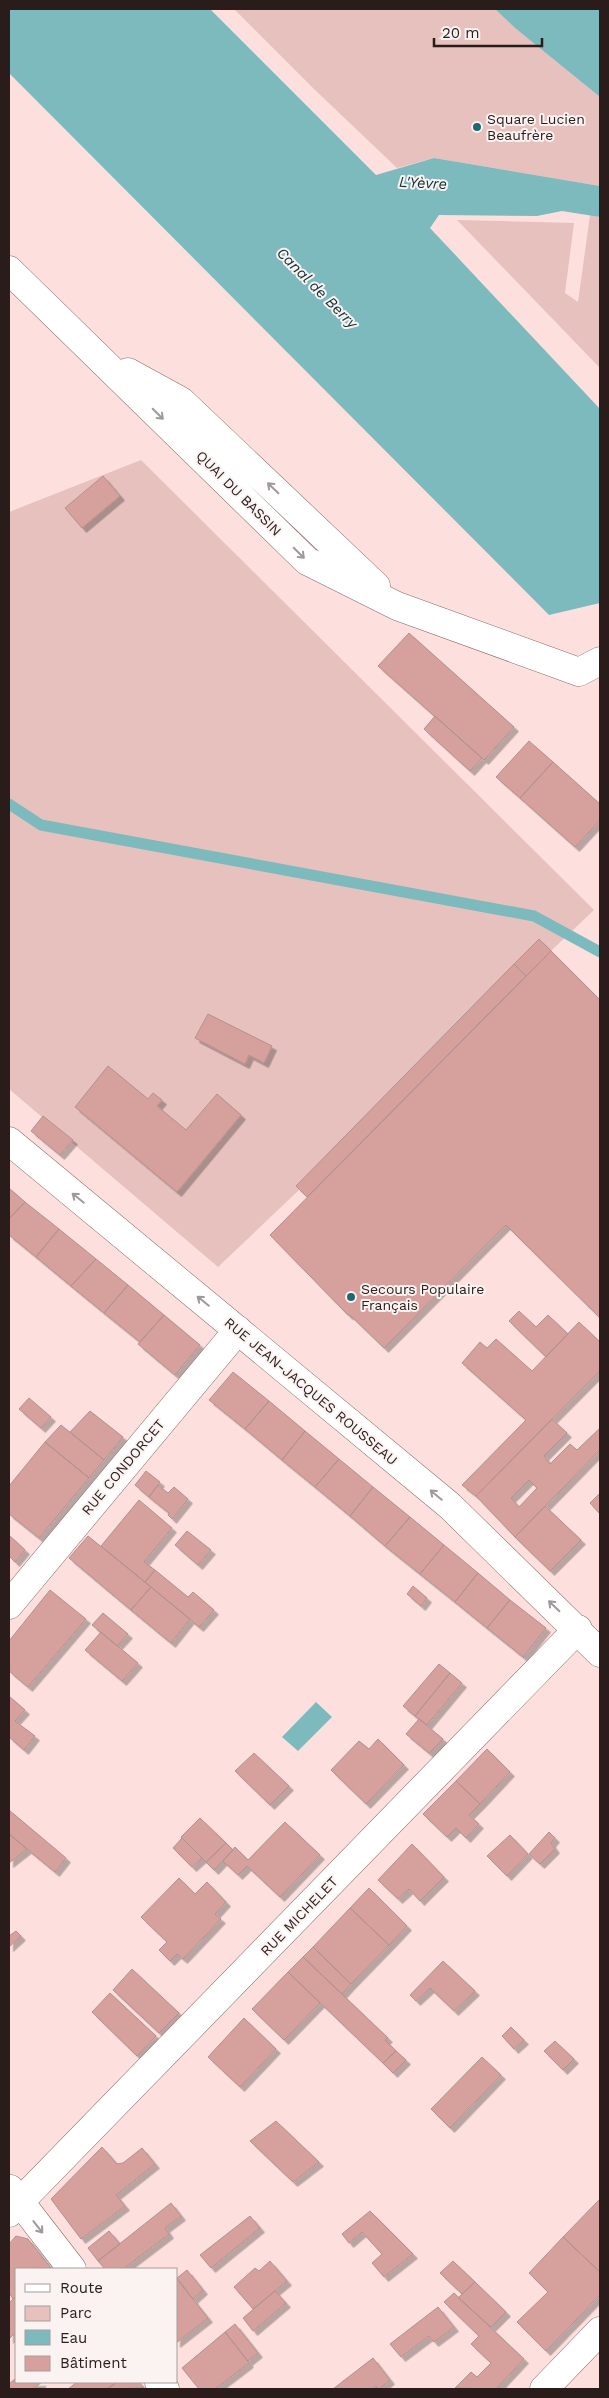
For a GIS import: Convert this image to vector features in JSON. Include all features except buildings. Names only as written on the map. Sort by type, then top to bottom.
[{"type":"street","name":"QUAI DU BASSIN","points":[[9,270],[98,355],[181,401],[397,606],[579,672],[600,661]]},
{"type":"street","name":"RUE JEAN-JACQUES ROUSSEAU","points":[[9,1142],[450,1506],[578,1630],[600,1654]]},
{"type":"street","name":"RUE CONDORCET","points":[[9,1605],[238,1330]]},
{"type":"street","name":"RUE MICHELET","points":[[12,2201],[578,1630]]},
{"type":"street","points":[[12,2201],[71,2268]]},
{"type":"street","points":[[544,2389],[600,2331]]},
{"type":"green space","name":"Square Lucien Beaufrère","points":[[234,9],[495,9],[515,28],[600,97],[600,186],[434,158],[397,168]]},
{"type":"green space","points":[[590,215],[600,217],[600,368],[457,220],[574,223],[565,293],[578,302]]},
{"type":"green space","points":[[141,460],[594,910],[218,1267],[9,1089],[9,512]]},
{"type":"water","points":[[9,9],[210,9],[376,175],[434,158],[600,186],[600,217],[562,211],[537,216],[439,215],[430,228],[600,409],[600,603],[549,615],[9,73]]},
{"type":"water","points":[[495,9],[600,9],[600,97],[515,28]]},
{"type":"water","points":[[316,1702],[332,1717],[298,1751],[282,1737]]},
{"type":"waterway","points":[[9,804],[41,825],[534,916],[600,952]]},
{"type":"place","name":"Square Lucien Beaufrère","points":[[477,127]]},
{"type":"place","name":"Secours Populaire Français","points":[[351,1297]]},
{"type":"water label","name":"L'Yèvre","points":[[423,183]]},
{"type":"water label","name":"Canal de Berry","points":[[317,288]]}]
